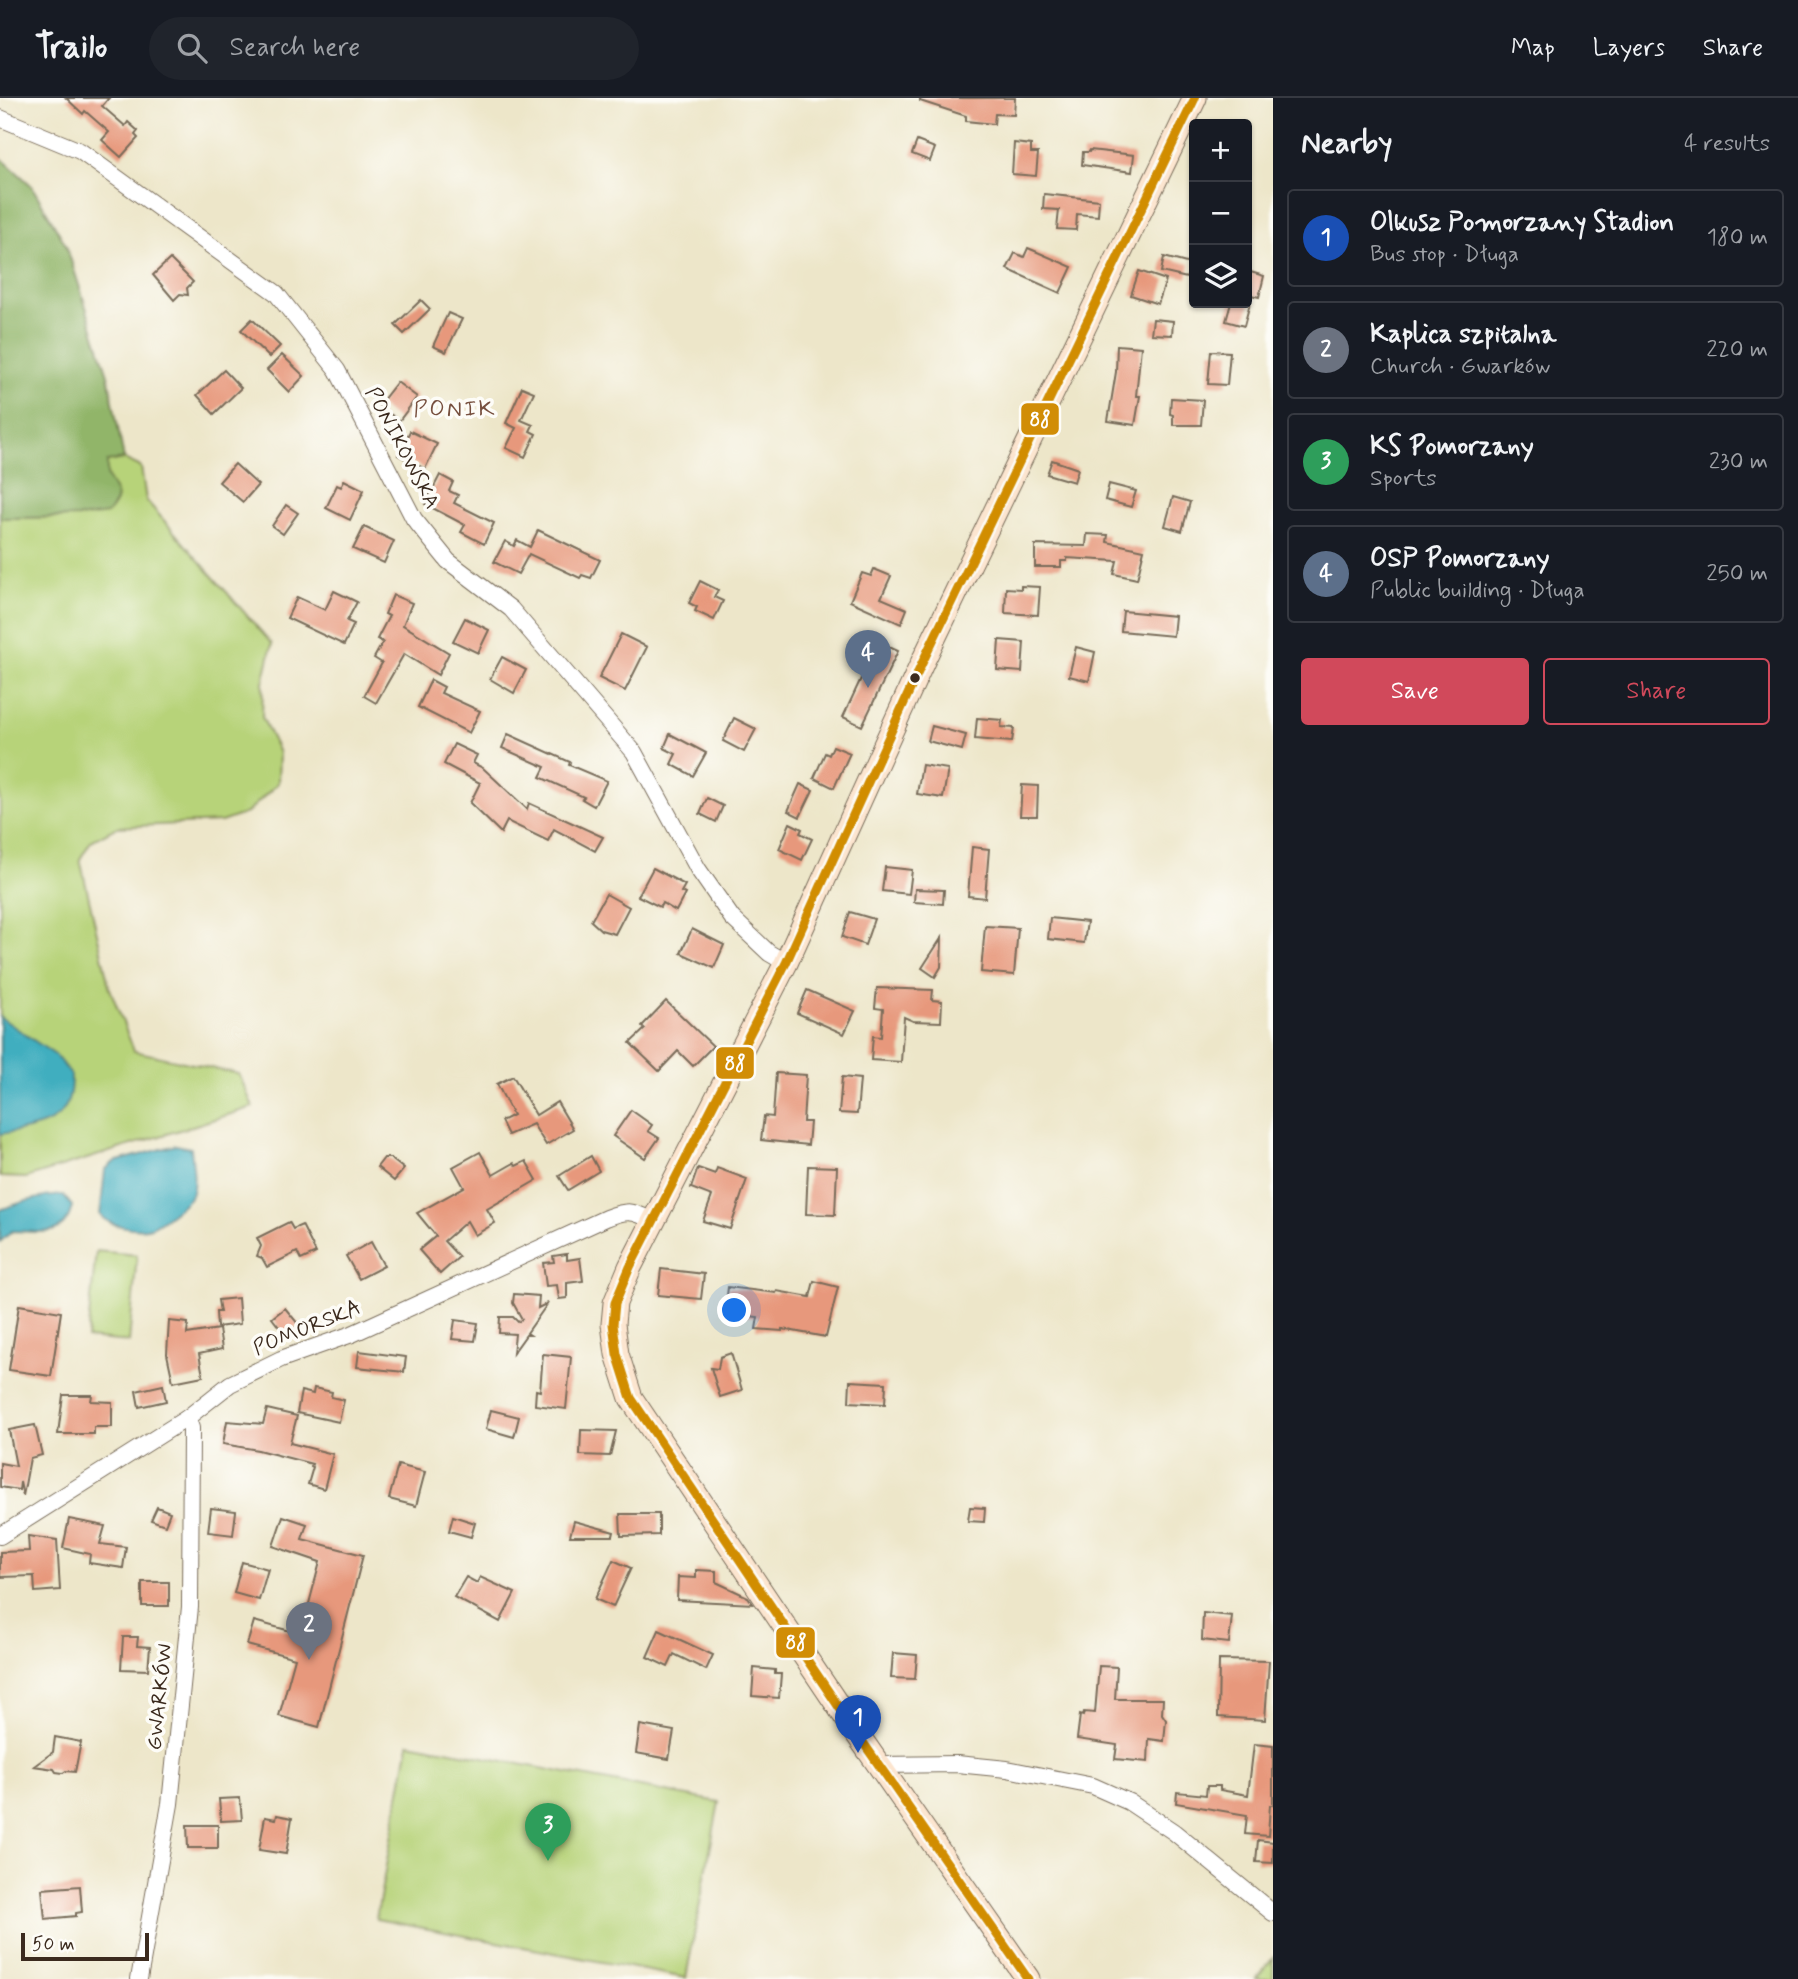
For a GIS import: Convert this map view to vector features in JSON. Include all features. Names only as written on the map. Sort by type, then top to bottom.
[{"type":"street","points":[[1028,1979],[631,1398],[617,1354],[613,1324],[615,1303],[653,1221],[786,962],[930,647],[1195,98]]},
{"type":"street","name":"PONIKOWSKA","points":[[0,118],[80,151],[276,293],[337,370],[414,519],[448,561],[511,609],[634,752],[698,869],[732,918],[769,953],[786,962]]},
{"type":"street","name":"POMORSKA","points":[[0,1535],[187,1418],[230,1384],[247,1375],[281,1359],[363,1329],[606,1218],[624,1212],[637,1213],[653,1221]]},
{"type":"street","name":"GWARKÓW","points":[[139,1979],[170,1804],[190,1607],[191,1428],[187,1418]]},
{"type":"street","points":[[880,1765],[957,1764],[1007,1769],[1093,1786],[1129,1802],[1174,1832],[1273,1913]]},
{"type":"green space","points":[[0,157],[31,185],[66,245],[108,375],[124,459],[107,462],[107,475],[117,497],[107,514],[86,517],[0,518]]},
{"type":"green space","points":[[124,459],[141,467],[146,500],[272,644],[263,683],[262,717],[279,753],[278,783],[247,813],[221,822],[117,827],[91,841],[80,859],[109,986],[134,1051],[239,1074],[253,1107],[26,1178],[0,1177],[0,518],[86,517],[107,475],[107,462]]},
{"type":"green space","points":[[96,1251],[137,1255],[129,1342],[87,1338]]},
{"type":"green space","points":[[409,1743],[719,1802],[686,1978],[376,1919]]},
{"type":"green space","points":[[1273,1958],[1273,1979],[1256,1979]]},
{"type":"water","points":[[0,1017],[55,1055],[71,1075],[71,1089],[65,1107],[51,1121],[0,1134]]},
{"type":"water","points":[[176,1145],[191,1148],[194,1173],[192,1192],[183,1204],[159,1222],[145,1228],[116,1225],[100,1215],[105,1170],[114,1162]]},
{"type":"water","points":[[63,1195],[72,1206],[64,1224],[50,1231],[12,1231],[0,1242],[0,1210],[31,1200]]},
{"type":"building","points":[[66,98],[109,98],[102,106],[125,126],[128,122],[138,131],[135,135],[138,138],[121,157],[102,140],[109,132]]},
{"type":"building","points":[[920,98],[1015,98],[1014,115],[995,114],[994,124],[966,121],[966,116],[920,101]]},
{"type":"building","points":[[917,141],[935,148],[930,161],[912,154]]},
{"type":"building","points":[[1014,143],[1031,145],[1031,153],[1038,153],[1036,176],[1012,174]]},
{"type":"building","points":[[1090,150],[1134,155],[1132,172],[1082,165],[1083,152]]},
{"type":"building","points":[[1044,194],[1099,200],[1098,216],[1077,214],[1076,230],[1057,229],[1059,210],[1043,209]]},
{"type":"building","points":[[1028,248],[1072,267],[1060,293],[1007,269],[1015,253],[1024,257]]},
{"type":"building","points":[[1164,257],[1189,264],[1187,278],[1161,272]]},
{"type":"building","points":[[170,259],[193,282],[187,288],[188,295],[180,294],[174,300],[153,275]]},
{"type":"building","points":[[1139,271],[1166,280],[1158,304],[1131,295]]},
{"type":"building","points":[[1252,272],[1264,276],[1259,297],[1252,295]]},
{"type":"building","points":[[421,300],[430,309],[404,334],[395,325]]},
{"type":"building","points":[[1230,308],[1249,308],[1244,326],[1226,321]]},
{"type":"building","points":[[448,313],[462,319],[446,352],[433,346]]},
{"type":"building","points":[[252,319],[280,346],[269,357],[241,330]]},
{"type":"building","points":[[1153,319],[1173,321],[1172,335],[1151,334]]},
{"type":"building","points":[[1117,345],[1141,347],[1136,396],[1140,396],[1135,425],[1108,421],[1116,372]]},
{"type":"building","points":[[1211,351],[1230,352],[1227,385],[1208,384]]},
{"type":"building","points":[[282,355],[304,376],[289,392],[267,370]]},
{"type":"building","points":[[224,370],[241,388],[214,414],[197,395]]},
{"type":"building","points":[[397,382],[417,397],[399,421],[379,405]]},
{"type":"building","points":[[522,387],[534,392],[521,420],[533,425],[530,431],[536,434],[525,457],[506,448],[516,428],[506,423]]},
{"type":"building","points":[[1171,398],[1203,400],[1201,425],[1173,425],[1173,415],[1170,414]]},
{"type":"building","points":[[410,431],[437,444],[425,469],[398,455]]},
{"type":"building","points":[[1052,460],[1078,469],[1074,482],[1047,474]]},
{"type":"building","points":[[235,464],[258,485],[243,502],[219,482]]},
{"type":"building","points":[[440,475],[453,482],[449,491],[458,495],[454,503],[494,523],[484,544],[461,532],[465,525],[425,504]]},
{"type":"building","points":[[344,480],[364,490],[350,520],[326,508],[337,485],[341,487]]},
{"type":"building","points":[[1109,484],[1136,491],[1131,507],[1105,500]]},
{"type":"building","points":[[1173,497],[1190,502],[1182,531],[1165,526]]},
{"type":"building","points":[[286,505],[298,513],[283,534],[272,526]]},
{"type":"building","points":[[364,527],[394,541],[384,563],[353,549]]},
{"type":"building","points":[[538,530],[600,560],[591,578],[582,575],[580,578],[529,554],[518,574],[494,562],[505,541],[514,546],[517,540],[530,547]]},
{"type":"building","points":[[1087,534],[1108,535],[1107,542],[1144,550],[1137,579],[1114,574],[1117,561],[1067,558],[1067,561],[1061,561],[1061,567],[1035,567],[1035,545],[1086,546]]},
{"type":"building","points":[[874,569],[891,576],[881,598],[907,609],[901,624],[850,601],[862,573],[871,576]]},
{"type":"building","points":[[700,581],[718,590],[714,597],[723,601],[714,620],[695,611],[697,607],[689,603]]},
{"type":"building","points":[[1021,586],[1040,587],[1038,615],[1005,613],[1006,588],[1021,589]]},
{"type":"building","points":[[334,591],[357,602],[347,621],[354,624],[344,645],[287,618],[297,597],[325,610]]},
{"type":"building","points":[[393,595],[412,603],[403,625],[449,653],[438,675],[404,654],[376,703],[364,696],[382,663],[374,658],[383,642],[377,639],[389,616],[385,614]]},
{"type":"building","points":[[1123,611],[1175,616],[1173,636],[1121,631]]},
{"type":"building","points":[[465,618],[489,630],[478,653],[453,641]]},
{"type":"building","points":[[621,634],[647,647],[625,691],[599,678]]},
{"type":"building","points":[[999,640],[1024,642],[1022,672],[997,670]]},
{"type":"building","points":[[878,642],[898,651],[862,726],[843,717]]},
{"type":"building","points":[[1076,647],[1095,652],[1089,681],[1069,676]]},
{"type":"building","points":[[502,657],[526,670],[514,693],[490,679]]},
{"type":"building","points":[[431,680],[444,687],[441,693],[480,711],[469,733],[418,707]]},
{"type":"building","points":[[734,718],[756,729],[744,752],[723,741]]},
{"type":"building","points":[[977,718],[1002,720],[1001,727],[1014,728],[1012,742],[975,739]]},
{"type":"building","points":[[932,726],[966,735],[962,750],[928,741]]},
{"type":"building","points":[[508,734],[607,781],[594,806],[582,799],[584,797],[540,777],[545,767],[502,748]]},
{"type":"building","points":[[670,734],[706,753],[693,776],[671,764],[676,754],[664,748]]},
{"type":"building","points":[[454,744],[477,755],[473,763],[483,768],[527,809],[529,803],[603,837],[595,851],[554,829],[548,841],[507,821],[501,833],[470,803],[480,783],[444,764]]},
{"type":"building","points":[[833,746],[850,753],[834,788],[814,778],[825,753],[829,755]]},
{"type":"building","points":[[922,765],[948,769],[943,798],[917,794]]},
{"type":"building","points":[[800,784],[813,790],[800,817],[788,811]]},
{"type":"building","points":[[1022,785],[1038,786],[1037,816],[1020,816]]},
{"type":"building","points":[[707,798],[723,806],[716,822],[700,814]]},
{"type":"building","points":[[790,823],[802,829],[800,833],[812,839],[802,860],[779,849]]},
{"type":"building","points":[[972,847],[989,849],[985,898],[968,896]]},
{"type":"building","points":[[885,867],[912,870],[909,894],[882,891]]},
{"type":"building","points":[[653,868],[685,885],[681,892],[685,894],[676,911],[662,903],[660,907],[638,896]]},
{"type":"building","points":[[915,889],[944,890],[943,904],[914,902]]},
{"type":"building","points":[[606,894],[629,907],[615,934],[601,930],[591,921]]},
{"type":"building","points":[[850,912],[874,919],[865,945],[842,937]]},
{"type":"building","points":[[1050,918],[1087,922],[1084,943],[1048,939]]},
{"type":"building","points":[[985,926],[1018,928],[1014,975],[981,972]]},
{"type":"building","points":[[692,929],[724,945],[714,968],[681,953]]},
{"type":"building","points":[[942,937],[941,967],[935,977],[922,968]]},
{"type":"building","points":[[877,988],[933,990],[932,1000],[942,1001],[941,1022],[913,1021],[904,1017],[901,1062],[871,1060],[873,1036],[881,1037],[883,1009],[875,1008]]},
{"type":"building","points":[[807,990],[855,1011],[844,1034],[797,1013]]},
{"type":"building","points":[[666,1001],[713,1046],[693,1066],[678,1051],[659,1071],[630,1043],[645,1029],[642,1026]]},
{"type":"building","points":[[776,1073],[806,1075],[803,1122],[810,1122],[808,1145],[761,1140],[764,1116],[773,1117]]},
{"type":"building","points":[[513,1076],[536,1115],[557,1102],[573,1129],[546,1145],[533,1124],[508,1135],[501,1121],[513,1115],[497,1084]]},
{"type":"building","points":[[842,1077],[860,1079],[857,1114],[839,1113]]},
{"type":"building","points":[[631,1110],[652,1125],[648,1131],[659,1138],[645,1158],[613,1136]]},
{"type":"building","points":[[480,1152],[493,1175],[514,1163],[516,1166],[526,1161],[537,1180],[487,1209],[495,1223],[475,1235],[467,1221],[444,1241],[459,1257],[440,1274],[419,1250],[436,1236],[417,1213],[464,1187],[453,1167]]},
{"type":"building","points":[[591,1156],[599,1171],[568,1190],[559,1176]]},
{"type":"building","points":[[384,1158],[390,1158],[404,1169],[394,1181],[377,1167]]},
{"type":"building","points":[[808,1166],[837,1167],[835,1215],[806,1214]]},
{"type":"building","points":[[698,1168],[715,1174],[717,1168],[747,1179],[730,1229],[703,1221],[712,1196],[691,1188]]},
{"type":"building","points":[[289,1222],[293,1229],[302,1225],[316,1253],[301,1260],[297,1252],[267,1267],[262,1258],[257,1256],[261,1246],[257,1238]]},
{"type":"building","points":[[371,1242],[384,1266],[359,1279],[346,1256]]},
{"type":"building","points":[[567,1254],[567,1260],[580,1258],[583,1281],[567,1283],[567,1298],[559,1299],[557,1285],[546,1286],[543,1263],[554,1262],[553,1256]]},
{"type":"building","points":[[661,1269],[704,1274],[701,1299],[658,1295]]},
{"type":"building","points":[[814,1281],[838,1287],[826,1337],[782,1329],[756,1329],[758,1317],[725,1313],[728,1287],[810,1297]]},
{"type":"building","points":[[514,1294],[539,1296],[538,1308],[548,1303],[527,1333],[530,1335],[526,1335],[513,1353],[515,1334],[499,1333],[500,1317],[513,1317],[518,1322],[522,1319],[513,1303]]},
{"type":"building","points":[[238,1298],[240,1324],[217,1327],[216,1312],[220,1312],[218,1300]]},
{"type":"building","points":[[19,1305],[61,1312],[51,1376],[9,1370]]},
{"type":"building","points":[[285,1308],[299,1325],[286,1336],[272,1318]]},
{"type":"building","points":[[455,1320],[478,1323],[475,1341],[452,1339]]},
{"type":"building","points":[[169,1321],[188,1323],[187,1334],[219,1329],[222,1349],[199,1354],[203,1376],[173,1382],[167,1354]]},
{"type":"building","points":[[359,1351],[406,1357],[404,1372],[357,1367]]},
{"type":"building","points":[[731,1353],[742,1390],[720,1397],[711,1368],[718,1369],[720,1357]]},
{"type":"building","points":[[543,1354],[571,1357],[566,1409],[535,1405],[536,1390],[540,1391]]},
{"type":"building","points":[[850,1381],[886,1383],[885,1404],[849,1402]]},
{"type":"building","points":[[163,1385],[166,1401],[139,1407],[136,1391]]},
{"type":"building","points":[[314,1388],[332,1392],[331,1397],[344,1400],[339,1422],[297,1413],[301,1391],[313,1394]]},
{"type":"building","points":[[63,1395],[92,1395],[91,1401],[112,1402],[112,1427],[94,1427],[94,1434],[58,1434]]},
{"type":"building","points":[[267,1409],[297,1416],[290,1443],[333,1454],[324,1489],[308,1484],[312,1464],[223,1444],[227,1421],[263,1424]]},
{"type":"building","points":[[491,1410],[519,1417],[514,1437],[486,1429]]},
{"type":"building","points":[[35,1425],[42,1455],[30,1458],[23,1496],[20,1482],[19,1490],[0,1487],[0,1463],[16,1466],[9,1430]]},
{"type":"building","points":[[581,1430],[616,1431],[610,1456],[580,1455]]},
{"type":"building","points":[[398,1465],[425,1472],[416,1506],[389,1499]]},
{"type":"building","points":[[157,1507],[170,1512],[165,1525],[151,1520]]},
{"type":"building","points":[[970,1507],[985,1508],[984,1522],[968,1521]]},
{"type":"building","points":[[211,1508],[236,1511],[233,1535],[208,1532]]},
{"type":"building","points":[[620,1514],[659,1514],[659,1535],[621,1536]]},
{"type":"building","points":[[283,1516],[307,1524],[302,1539],[363,1555],[319,1727],[279,1716],[295,1658],[247,1645],[254,1621],[301,1634],[320,1562],[273,1546]]},
{"type":"building","points":[[453,1516],[475,1523],[471,1537],[449,1531]]},
{"type":"building","points":[[69,1519],[105,1526],[100,1544],[126,1547],[123,1568],[89,1563],[90,1554],[63,1548]]},
{"type":"building","points":[[574,1521],[614,1532],[613,1536],[570,1536]]},
{"type":"building","points":[[28,1536],[57,1540],[60,1590],[35,1592],[34,1576],[0,1577],[0,1552],[29,1551]]},
{"type":"building","points":[[613,1560],[631,1568],[613,1607],[595,1599]]},
{"type":"building","points":[[242,1562],[268,1569],[259,1600],[234,1593]]},
{"type":"building","points":[[696,1570],[716,1571],[716,1582],[748,1597],[753,1604],[677,1600],[678,1577],[696,1578]]},
{"type":"building","points":[[466,1577],[477,1583],[480,1577],[515,1593],[500,1622],[454,1597]]},
{"type":"building","points":[[142,1582],[169,1582],[169,1606],[142,1606]]},
{"type":"building","points":[[1203,1613],[1232,1616],[1229,1643],[1202,1640]]},
{"type":"building","points":[[659,1630],[713,1655],[706,1670],[674,1654],[668,1667],[647,1657]]},
{"type":"building","points":[[123,1637],[138,1637],[137,1646],[150,1647],[148,1670],[121,1669]]},
{"type":"building","points":[[893,1653],[917,1655],[915,1679],[891,1678]]},
{"type":"building","points":[[1219,1660],[1269,1661],[1265,1720],[1218,1717]]},
{"type":"building","points":[[1099,1666],[1117,1667],[1115,1699],[1163,1699],[1162,1714],[1166,1720],[1164,1741],[1149,1739],[1148,1762],[1115,1759],[1117,1745],[1077,1739],[1080,1715],[1083,1716],[1084,1712],[1095,1713]]},
{"type":"building","points":[[754,1668],[775,1670],[775,1674],[781,1674],[779,1698],[752,1696]]},
{"type":"building","points":[[640,1725],[674,1731],[669,1759],[636,1753]]},
{"type":"building","points":[[55,1737],[81,1742],[75,1772],[56,1772],[54,1769],[34,1766],[53,1752]]},
{"type":"building","points":[[1254,1744],[1273,1746],[1273,1805],[1270,1805],[1268,1836],[1245,1834],[1247,1815],[1176,1803],[1177,1792],[1206,1795],[1207,1786],[1220,1786],[1220,1790],[1248,1795]]},
{"type":"building","points":[[240,1798],[242,1820],[221,1821],[219,1799]]},
{"type":"building","points":[[277,1815],[292,1818],[286,1854],[259,1850],[265,1817],[276,1819]]},
{"type":"building","points":[[187,1825],[218,1825],[218,1848],[188,1848]]},
{"type":"building","points":[[1258,1840],[1273,1842],[1273,1863],[1256,1862]]},
{"type":"building","points":[[80,1886],[82,1912],[76,1913],[76,1916],[45,1919],[42,1889]]},
{"type":"transit line","name":"88","points":[[1028,1979],[853,1728],[631,1398],[617,1354],[613,1324],[615,1303],[630,1267],[786,963],[924,659],[1195,98]]},
{"type":"place","name":"OSP Pomorzany","points":[[868,688]]},
{"type":"place","name":"Kaplica szpitalna","points":[[309,1660]]},
{"type":"place","name":"Olkusz Pomorzany Stadion","points":[[858,1753]]},
{"type":"place","name":"KS Pomorzany","points":[[548,1861]]},
{"type":"district","name":"PONIK","points":[[455,410]]}]
